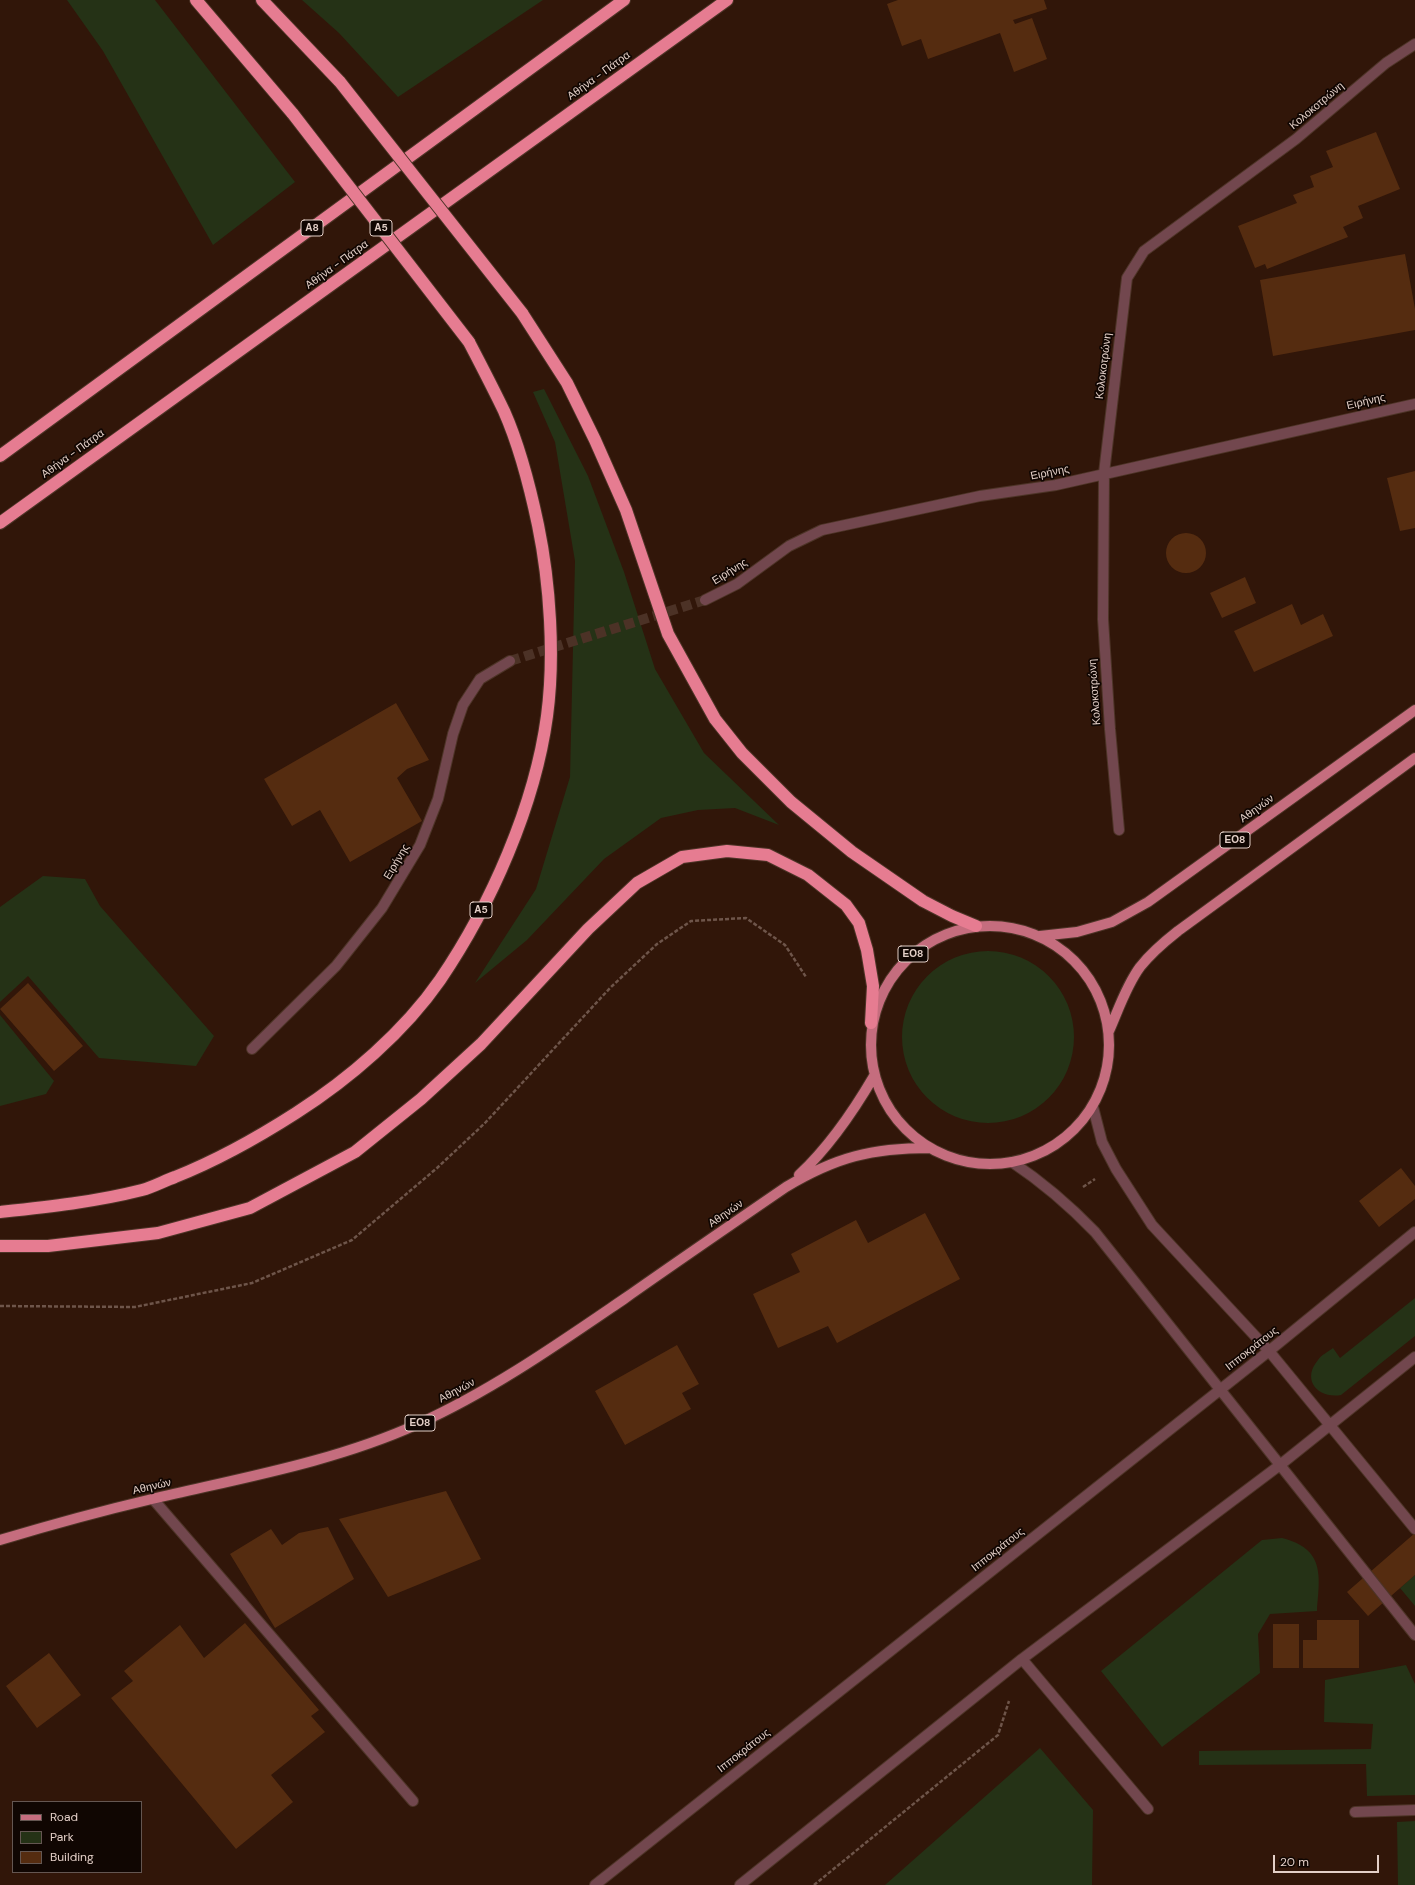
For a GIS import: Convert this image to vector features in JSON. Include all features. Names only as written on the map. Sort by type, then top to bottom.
[{"type":"highway","name":"Α5","points":[[0,1212],[58,1206],[144,1189],[213,1162],[260,1136],[316,1100],[365,1061],[404,1023],[439,980],[480,912],[510,850],[533,779],[547,716],[551,658],[547,585],[539,528],[526,474],[505,413],[469,342],[293,114],[196,0]]},
{"type":"highway","points":[[262,0],[340,82],[522,313],[567,383],[595,440],[626,510],[668,634],[715,719],[742,753],[790,802],[852,852],[923,901],[976,926]]},
{"type":"highway","name":"Α8","points":[[0,456],[624,0]]},
{"type":"highway","name":"Αθήνα - Πάτρα","points":[[0,523],[727,0]]},
{"type":"highway","points":[[0,1246],[48,1246],[166,1231],[250,1208],[355,1152],[421,1099],[481,1044],[588,929],[637,883],[682,857],[727,851],[768,855],[808,875],[846,905],[858,923],[867,950],[873,986],[872,1023]]},
{"type":"main road","name":"Αθηνών","points":[[1040,936],[1077,932],[1112,922],[1148,902],[1415,710]]},
{"type":"main road","name":"Αθηνών","points":[[1109,1032],[1139,969],[1158,948],[1178,930],[1415,758]]},
{"type":"main road","name":"Αθηνών","points":[[976,926],[1009,926],[1040,936],[1066,952],[1087,974],[1102,1002],[1109,1032],[1109,1058],[1104,1083],[1093,1107],[1077,1127],[1058,1143],[1036,1155],[1012,1162],[984,1164],[956,1160],[930,1148],[911,1135],[895,1118],[882,1098],[874,1076],[870,1050],[872,1023],[881,994],[897,968],[920,948],[946,933],[976,926]]},
{"type":"main road","name":"Αθηνών","points":[[786,1187],[830,1141],[860,1101],[874,1076]]},
{"type":"main road","name":"Αθηνών","points":[[0,1540],[101,1511],[245,1478],[325,1457],[361,1446],[418,1424],[480,1392],[568,1337],[786,1187],[812,1171],[847,1158],[869,1152],[899,1148],[930,1148]]},
{"type":"street","name":"Κολοκοτρώνη","points":[[1119,830],[1110,729],[1103,619],[1104,473],[1127,278],[1144,251],[1296,139],[1386,63],[1415,44]]},
{"type":"street","name":"Ειρήνης","points":[[705,600],[737,584],[789,546],[822,530],[980,496],[1056,485],[1415,404]]},
{"type":"street","name":"Ειρήνης","points":[[252,1049],[336,966],[382,908],[420,845],[438,799],[453,734],[462,705],[480,679],[510,661]]},
{"type":"street","points":[[1093,1107],[1102,1142],[1116,1169],[1152,1225],[1269,1351],[1415,1529]]},
{"type":"street","points":[[1012,1162],[1042,1182],[1095,1232],[1415,1635]]},
{"type":"street","name":"Ιπποκράτους","points":[[595,1885],[1269,1351],[1415,1232]]},
{"type":"street","points":[[740,1885],[1022,1659],[1280,1465],[1415,1357]]},
{"type":"street","points":[[152,1499],[413,1801]]},
{"type":"street","points":[[1022,1659],[1148,1809]]},
{"type":"street","points":[[1355,1812],[1415,1810]]},
{"type":"path","points":[[0,1306],[135,1307],[252,1283],[352,1240],[437,1168],[485,1123],[615,983],[657,944],[691,920],[746,918],[785,945],[806,978]]},
{"type":"path","points":[[1067,1204],[1088,1182],[1116,1169]]},
{"type":"path","points":[[814,1885],[998,1735],[1022,1659]]},
{"type":"green space","points":[[67,0],[155,0],[295,182],[213,245],[103,51]]},
{"type":"green space","points":[[302,0],[543,0],[398,97],[339,33]]},
{"type":"green space","points":[[544,389],[588,476],[624,572],[655,669],[704,753],[779,825],[735,808],[698,810],[661,818],[604,859],[527,940],[475,983],[536,889],[570,777],[575,561],[555,442],[533,392]]},
{"type":"green space","points":[[43,876],[85,879],[100,906],[214,1036],[196,1066],[99,1058],[28,976],[0,1002],[0,907]]},
{"type":"green space","points":[[988,951],[1005,953],[1021,958],[1036,966],[1049,976],[1059,989],[1067,1004],[1072,1020],[1074,1037],[1072,1054],[1067,1070],[1059,1085],[1049,1098],[1036,1108],[1021,1116],[1005,1121],[988,1123],[971,1121],[955,1116],[940,1108],[927,1098],[917,1085],[909,1070],[904,1054],[902,1037],[904,1020],[909,1004],[917,989],[927,976],[940,966],[955,958],[971,953]]},
{"type":"green space","points":[[0,1015],[54,1081],[46,1094],[0,1106]]},
{"type":"green space","points":[[1415,1298],[1415,1336],[1341,1395],[1325,1394],[1314,1386],[1311,1374],[1313,1367],[1321,1357],[1333,1348],[1340,1358]]},
{"type":"green space","points":[[1282,1538],[1296,1543],[1306,1549],[1313,1556],[1319,1575],[1317,1611],[1270,1614],[1258,1634],[1260,1673],[1162,1747],[1101,1671],[1262,1540]]},
{"type":"green space","points":[[1415,1575],[1415,1606],[1400,1588]]},
{"type":"green space","points":[[1406,1665],[1415,1684],[1415,1795],[1367,1796],[1366,1764],[1199,1765],[1199,1751],[1371,1749],[1373,1724],[1324,1722],[1325,1680]]},
{"type":"green space","points":[[1040,1748],[1093,1810],[1092,1885],[885,1885]]},
{"type":"green space","points":[[1415,1821],[1415,1885],[1398,1885],[1397,1822]]},
{"type":"building","points":[[898,0],[1044,0],[1047,9],[1013,20],[1015,24],[1032,18],[1047,59],[1014,72],[1000,33],[928,59],[921,39],[902,46],[887,4]]},
{"type":"building","points":[[1376,132],[1400,189],[1358,206],[1363,218],[1343,227],[1348,237],[1267,269],[1265,264],[1255,268],[1238,226],[1297,203],[1293,195],[1314,187],[1310,176],[1333,167],[1326,151]]},
{"type":"building","points":[[1405,254],[1415,309],[1415,330],[1273,356],[1260,280]]},
{"type":"building","points":[[1415,471],[1415,528],[1400,531],[1387,478]]},
{"type":"building","points":[[1182,533],[1190,533],[1197,536],[1203,542],[1206,553],[1203,564],[1197,570],[1190,573],[1182,573],[1175,570],[1169,564],[1166,557],[1166,549],[1169,542],[1175,536]]},
{"type":"building","points":[[1245,577],[1256,603],[1222,618],[1210,593]]},
{"type":"building","points":[[1292,604],[1301,625],[1323,614],[1333,636],[1254,672],[1234,631]]},
{"type":"building","points":[[396,703],[429,760],[407,769],[397,778],[422,821],[350,862],[320,810],[292,826],[264,779]]},
{"type":"building","points":[[28,983],[83,1046],[54,1071],[0,1009]]},
{"type":"building","points":[[1401,1168],[1415,1186],[1415,1199],[1379,1227],[1359,1201]]},
{"type":"building","points":[[925,1213],[960,1279],[837,1343],[828,1326],[778,1348],[753,1294],[800,1272],[791,1254],[856,1220],[868,1243]]},
{"type":"building","points":[[677,1345],[699,1384],[682,1393],[691,1409],[625,1445],[595,1391]]},
{"type":"building","points":[[446,1491],[481,1559],[388,1597],[339,1519]]},
{"type":"building","points":[[328,1527],[354,1579],[275,1628],[230,1554],[271,1529],[282,1545],[299,1533]]},
{"type":"building","points":[[1415,1533],[1415,1575],[1368,1616],[1347,1592]]},
{"type":"building","points":[[1317,1620],[1359,1620],[1359,1668],[1303,1668],[1303,1640],[1317,1640]]},
{"type":"building","points":[[245,1623],[319,1710],[311,1716],[325,1732],[271,1775],[293,1802],[236,1849],[111,1698],[133,1681],[124,1671],[180,1625],[204,1658]]},
{"type":"building","points":[[1273,1624],[1299,1624],[1299,1668],[1273,1668]]},
{"type":"building","points":[[49,1653],[81,1695],[37,1728],[6,1686]]},
{"type":"tunnel","points":[[510,661],[705,600]]}]
